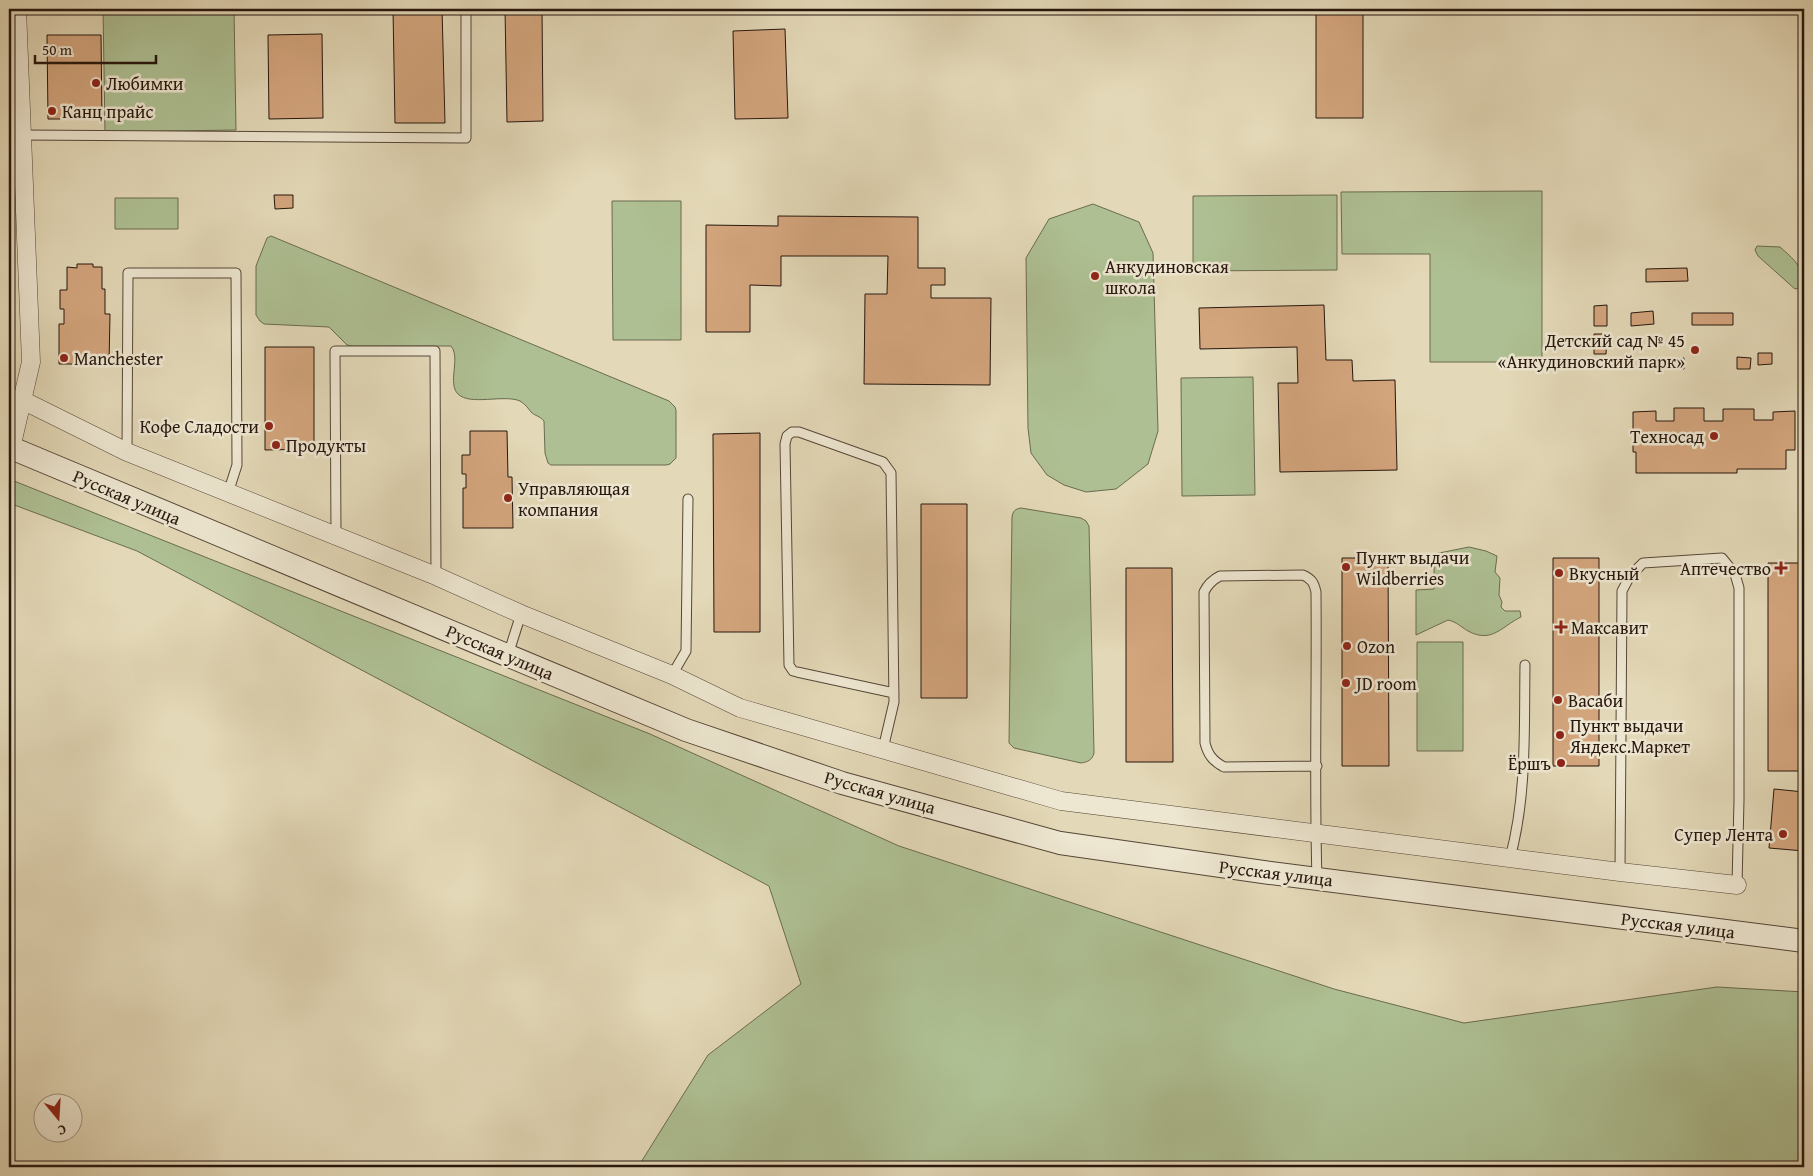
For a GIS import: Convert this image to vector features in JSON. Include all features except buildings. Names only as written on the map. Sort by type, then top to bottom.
[{"type":"street","points":[[10,448],[15,397],[31,362],[18,9]]},
{"type":"street","points":[[15,397],[127,452],[436,576],[521,614],[672,675],[740,708],[1061,800],[1620,872],[1737,884]]},
{"type":"street","name":"Русская улица","points":[[10,448],[686,730],[842,783],[1060,843],[1804,941]]},
{"type":"lane","points":[[22,135],[466,138],[466,9]]},
{"type":"lane","points":[[127,452],[128,273],[236,273],[237,465],[228,494]]},
{"type":"lane","points":[[336,535],[335,351],[435,351],[436,576]]},
{"type":"lane","points":[[883,749],[891,720],[894,693],[891,473],[883,462],[799,432],[792,432],[786,436],[785,444],[789,665],[793,671],[894,693]]},
{"type":"lane","points":[[672,675],[686,651],[688,499]]},
{"type":"lane","points":[[1620,872],[1622,591],[1630,576],[1644,563],[1722,558],[1735,574],[1738,588],[1739,800],[1737,884]]},
{"type":"lane","points":[[1317,766],[1224,767],[1215,762],[1208,753],[1205,743],[1204,592],[1213,579],[1220,576],[1303,575],[1310,578],[1314,584],[1316,592],[1317,766],[1316,834],[1317,878]]},
{"type":"lane","points":[[508,655],[521,614]]},
{"type":"lane","points":[[1510,858],[1518,830],[1524,762],[1526,665]]},
{"type":"green space","points":[[103,9],[234,9],[236,130],[105,132]]},
{"type":"green space","points":[[1542,191],[1542,362],[1430,362],[1430,254],[1342,254],[1341,192]]},
{"type":"green space","points":[[1337,195],[1337,270],[1193,271],[1193,196]]},
{"type":"green space","points":[[115,198],[178,198],[178,229],[115,229]]},
{"type":"green space","points":[[612,201],[681,201],[681,340],[613,340]]},
{"type":"green space","points":[[1093,204],[1139,222],[1153,253],[1158,431],[1148,464],[1116,489],[1086,492],[1064,485],[1047,475],[1031,453],[1028,428],[1026,258],[1049,219]]},
{"type":"green space","points":[[271,236],[669,401],[676,410],[676,458],[666,465],[551,465],[548,463],[545,453],[544,421],[522,402],[513,399],[470,399],[458,394],[454,384],[455,357],[451,346],[353,346],[347,345],[329,327],[264,324],[256,315],[256,266],[267,238]]},
{"type":"green space","points":[[1757,246],[1780,247],[1789,255],[1797,264],[1802,275],[1799,288],[1795,289],[1758,256],[1755,250]]},
{"type":"green space","points":[[1253,377],[1255,495],[1182,496],[1181,378]]},
{"type":"green space","points":[[9,479],[650,734],[899,846],[1334,989],[1464,1023],[1717,987],[1804,992],[1804,1167],[638,1167],[708,1055],[801,984],[769,886],[137,551],[9,503]]},
{"type":"green space","points":[[1021,508],[1081,518],[1089,526],[1094,753],[1091,759],[1083,763],[1014,748],[1009,743],[1012,517],[1017,509]]},
{"type":"green space","points":[[1469,547],[1497,556],[1495,572],[1500,578],[1499,595],[1502,602],[1501,607],[1505,611],[1520,611],[1521,617],[1490,635],[1476,634],[1448,620],[1416,635],[1416,590],[1434,589],[1434,554]]},
{"type":"green space","points":[[1417,642],[1463,642],[1463,751],[1417,751]]},
{"type":"place","name":"Любимки","points":[[96,83]]},
{"type":"place","name":"Канц прайс","points":[[52,111]]},
{"type":"place","name":"Анкудиновская школа","points":[[1095,276]]},
{"type":"place","name":"Детский сад № 45 «Анкудиновский парк»","points":[[1695,350]]},
{"type":"place","name":"Manchester","points":[[64,358]]},
{"type":"place","name":"Кофе Сладости","points":[[269,426]]},
{"type":"place","name":"Техносад","points":[[1714,436]]},
{"type":"place","name":"Продукты","points":[[276,445]]},
{"type":"place","name":"Управляющая компания","points":[[508,498]]},
{"type":"place","name":"Пункт выдачи Wildberries","points":[[1346,567]]},
{"type":"place","name":"Аптечество","points":[[1781,568]]},
{"type":"place","name":"Вкусный","points":[[1559,573]]},
{"type":"place","name":"Максавит","points":[[1561,627]]},
{"type":"place","name":"Ozon","points":[[1347,646]]},
{"type":"place","name":"JD room","points":[[1346,683]]},
{"type":"place","name":"Васаби","points":[[1558,700]]},
{"type":"place","name":"Пункт выдачи Яндекс.Маркет","points":[[1560,735]]},
{"type":"place","name":"Ёршъ","points":[[1561,763]]},
{"type":"place","name":"Супер Лента","points":[[1783,834]]}]
